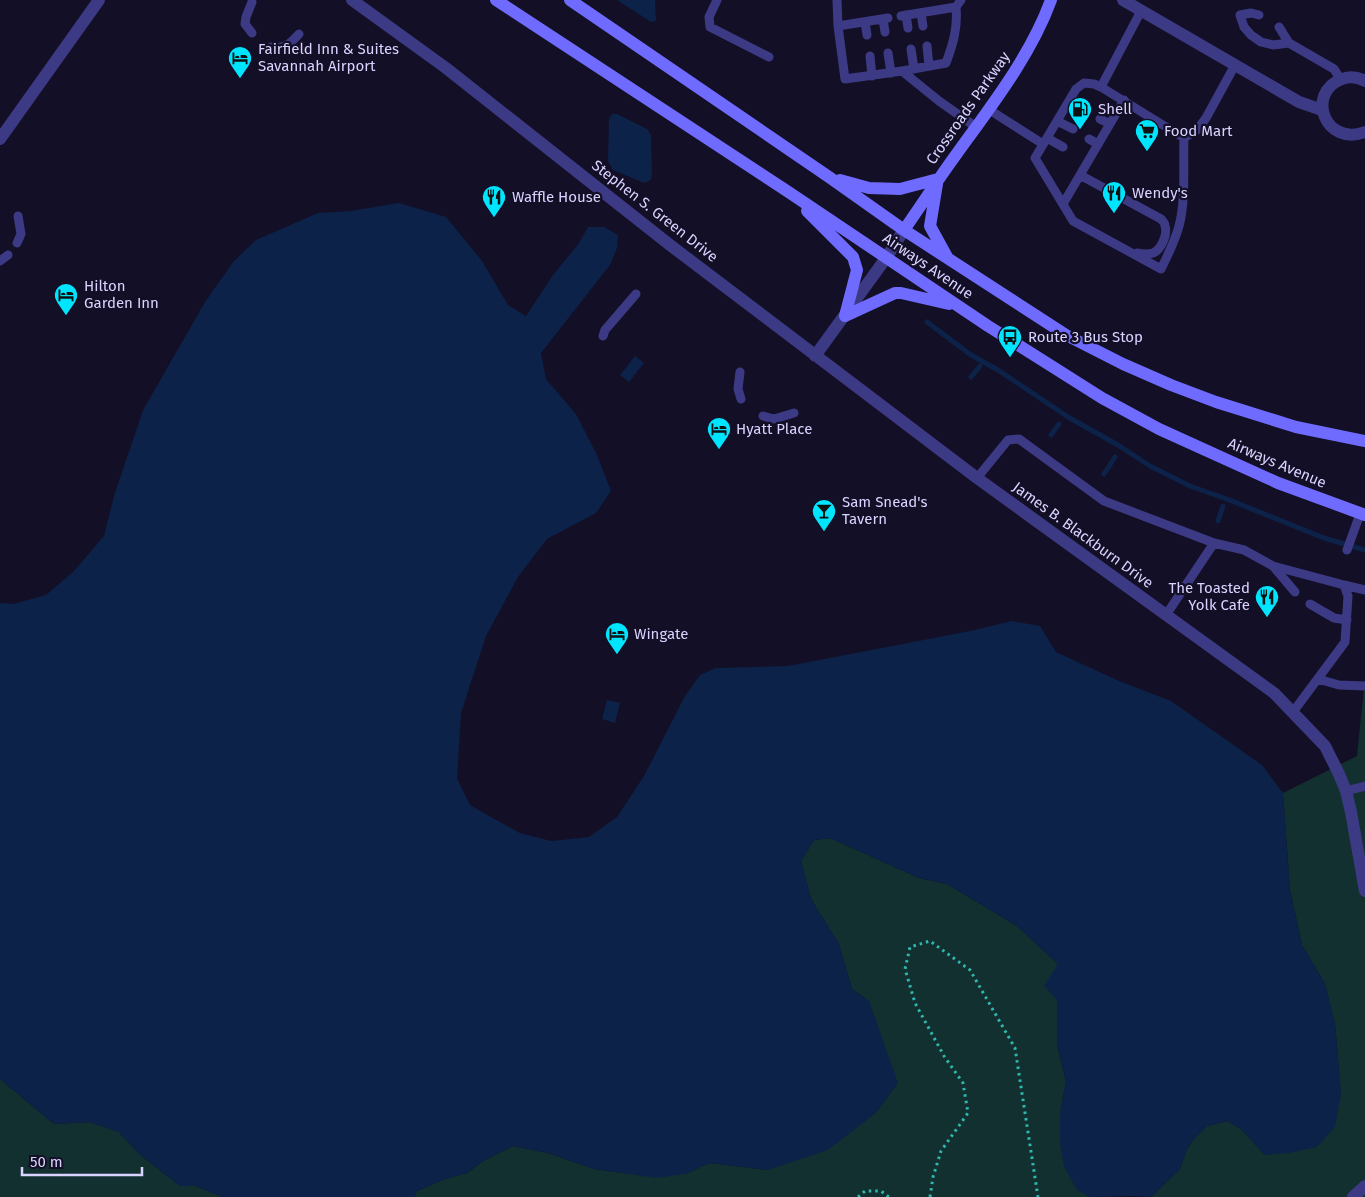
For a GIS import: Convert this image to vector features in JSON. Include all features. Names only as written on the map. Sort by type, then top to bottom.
[{"type":"main road","name":"Airways Avenue","points":[[496,0],[788,191],[958,306],[1102,398],[1160,429],[1278,484],[1363,514]]},
{"type":"main road","name":"Airways Avenue","points":[[570,0],[829,176],[904,230],[1066,335],[1123,364],[1216,402],[1296,427],[1365,441]]},
{"type":"main road","name":"Crossroads Parkway","points":[[904,230],[1033,41],[1051,0]]},
{"type":"main road","points":[[829,176],[869,188],[900,189],[938,180],[930,226],[948,259]]},
{"type":"main road","points":[[788,191],[853,257],[856,263],[857,270],[845,316]]},
{"type":"main road","points":[[845,316],[895,293],[958,306]]},
{"type":"street","points":[[0,139],[99,0]]},
{"type":"street","name":"Stephen S. Green Drive","points":[[352,0],[446,68],[670,245],[815,356]]},
{"type":"street","points":[[1123,0],[1299,102],[1322,110]]},
{"type":"street","points":[[1365,81],[1352,77],[1336,81],[1328,88],[1322,110],[1332,128],[1340,133],[1350,135],[1365,132]]},
{"type":"street","points":[[815,356],[904,230]]},
{"type":"street","name":"James B. Blackburn Drive","points":[[815,356],[977,478],[1274,693],[1325,746],[1339,774],[1346,791],[1365,891]]},
{"type":"street","points":[[1353,1197],[1365,1186]]},
{"type":"lane","points":[[717,0],[709,17],[710,27],[769,57]]},
{"type":"lane","points":[[837,0],[838,26],[845,79],[946,63],[955,36],[958,4],[904,15],[908,28]]},
{"type":"lane","points":[[252,2],[245,24],[252,33]]},
{"type":"lane","points":[[1101,87],[1141,11]]},
{"type":"lane","points":[[921,12],[923,26]]},
{"type":"lane","points":[[1259,16],[1251,13],[1240,15],[1244,27],[1251,35],[1261,42],[1273,45],[1288,43]]},
{"type":"lane","points":[[838,26],[885,18],[885,32]]},
{"type":"lane","points":[[865,22],[867,35]]},
{"type":"lane","points":[[1279,27],[1288,43],[1334,69],[1341,80]]},
{"type":"lane","points":[[271,47],[277,48],[288,45],[299,34]]},
{"type":"lane","points":[[926,46],[930,66]]},
{"type":"lane","points":[[911,49],[914,69]]},
{"type":"lane","points":[[888,53],[891,73]]},
{"type":"lane","points":[[870,56],[872,76]]},
{"type":"lane","points":[[1184,138],[1197,130],[1206,118],[1235,65]]},
{"type":"lane","points":[[902,71],[939,101],[976,126]]},
{"type":"lane","points":[[1084,84],[1094,84],[1101,87],[1184,138],[1179,224],[1172,246],[1161,269],[1073,221],[1035,158],[1076,89],[1084,84]]},
{"type":"lane","points":[[1063,204],[1124,100]]},
{"type":"lane","points":[[1069,101],[1084,109]]},
{"type":"lane","points":[[988,109],[1045,141],[1063,147]]},
{"type":"lane","points":[[1100,119],[1110,124]]},
{"type":"lane","points":[[1057,121],[1073,129]]},
{"type":"lane","points":[[1089,139],[1098,144]]},
{"type":"lane","points":[[1079,157],[1088,162]]},
{"type":"lane","points":[[1080,175],[1162,219],[1166,226],[1166,235],[1158,249],[1153,253],[1145,254],[1129,252]]},
{"type":"lane","points":[[17,243],[21,234],[18,216]]},
{"type":"lane","points":[[0,260],[8,255]]},
{"type":"lane","points":[[603,336],[604,330],[636,294]]},
{"type":"lane","points":[[740,372],[738,389],[741,399]]},
{"type":"lane","points":[[763,416],[774,419],[794,413]]},
{"type":"lane","points":[[977,478],[1008,440],[1019,439],[1104,501],[1214,543],[1244,550],[1272,566],[1365,590]]},
{"type":"lane","points":[[1347,550],[1363,514]]},
{"type":"lane","points":[[1166,615],[1214,543]]},
{"type":"lane","points":[[1272,566],[1295,592]]},
{"type":"lane","points":[[1293,712],[1345,642],[1348,596],[1344,585]]},
{"type":"lane","points":[[1310,604],[1334,618],[1347,620]]},
{"type":"lane","points":[[1318,679],[1340,686],[1365,686]]},
{"type":"lane","points":[[1346,791],[1365,786]]},
{"type":"path","points":[[930,1197],[933,1177],[941,1151],[968,1113],[963,1083],[944,1056],[914,1003],[905,969],[910,947],[930,941],[970,970],[1015,1048],[1038,1197]]},
{"type":"path","points":[[858,1197],[866,1191],[881,1191],[889,1197]]},
{"type":"green space","points":[[1365,678],[1365,1197],[1151,1197],[1180,1169],[1187,1149],[1207,1126],[1228,1121],[1242,1130],[1265,1155],[1341,1094],[1335,1024],[1325,984],[1302,945],[1290,890],[1283,793],[1357,756]]},
{"type":"green space","points":[[830,838],[919,878],[947,884],[1017,926],[1058,964],[1057,1045],[1066,1081],[1060,1114],[1089,1197],[414,1197],[417,1191],[445,1179],[467,1173],[483,1161],[513,1146],[548,1153],[594,1169],[615,1172],[685,1174],[710,1163],[768,1170],[869,1001],[852,989],[839,944],[811,899],[801,861],[814,840]]},
{"type":"green space","points":[[0,1079],[54,1124],[89,1122],[119,1132],[138,1153],[180,1186],[196,1186],[222,1197],[0,1197]]},
{"type":"water","points":[[617,0],[655,0],[656,21],[651,22]]},
{"type":"water","points":[[612,114],[617,114],[647,129],[651,135],[651,180],[644,183],[613,170],[608,161],[609,119]]},
{"type":"water","points":[[399,203],[446,217],[482,261],[508,305],[526,316],[553,275],[579,243],[588,227],[604,227],[618,235],[617,248],[610,265],[541,353],[546,379],[576,414],[597,455],[611,491],[596,513],[547,539],[518,577],[486,636],[461,713],[457,779],[470,805],[520,833],[551,841],[589,837],[617,817],[644,776],[685,696],[700,675],[716,668],[788,666],[970,631],[1012,621],[1040,626],[1056,652],[1119,681],[1171,701],[1262,765],[1283,793],[1290,890],[1302,945],[1325,984],[1335,1024],[1341,1094],[1335,1127],[1317,1147],[1289,1153],[1265,1155],[1242,1130],[1228,1121],[1207,1126],[1187,1149],[1180,1169],[1151,1197],[1089,1197],[1077,1190],[1064,1167],[1060,1143],[1060,1114],[1066,1081],[1057,1045],[1057,1000],[1044,986],[1058,964],[1017,926],[947,884],[919,878],[830,838],[814,840],[801,861],[811,899],[839,944],[852,989],[869,1001],[898,1083],[877,1112],[828,1150],[768,1170],[710,1163],[685,1174],[656,1178],[594,1169],[548,1153],[513,1146],[483,1161],[467,1173],[445,1179],[417,1191],[414,1197],[222,1197],[196,1186],[180,1186],[138,1153],[119,1132],[89,1122],[54,1124],[0,1079],[0,603],[13,604],[46,595],[74,571],[104,536],[114,496],[143,410],[205,302],[234,261],[256,240],[318,213],[350,211]]},
{"type":"water","points":[[635,356],[644,363],[629,382],[620,375]]},
{"type":"water","points":[[607,700],[620,703],[615,723],[602,719]]},
{"type":"waterway","points":[[927,322],[971,355],[998,370],[1068,417],[1118,445],[1150,466],[1190,486],[1324,538],[1365,550]]},
{"type":"waterway","points":[[971,377],[980,366]]},
{"type":"waterway","points":[[1051,435],[1059,424]]},
{"type":"waterway","points":[[1104,474],[1115,457]]},
{"type":"waterway","points":[[1218,521],[1223,506]]},
{"type":"place","name":"Fairfield Inn & Suites Savannah Airport","points":[[240,79]]},
{"type":"place","name":"Shell","points":[[1080,130]]},
{"type":"place","name":"Food Mart","points":[[1147,152]]},
{"type":"place","name":"Wendy's","points":[[1114,214]]},
{"type":"place","name":"Waffle House","points":[[494,218]]},
{"type":"place","name":"Hilton Garden Inn","points":[[66,316]]},
{"type":"place","name":"Route 3 Bus Stop","points":[[1010,358]]},
{"type":"place","name":"Hyatt Place","points":[[719,450]]},
{"type":"place","name":"Sam Snead's Tavern","points":[[824,532]]},
{"type":"place","name":"The Toasted Yolk Cafe","points":[[1267,618]]},
{"type":"place","name":"Wingate","points":[[617,655]]}]
